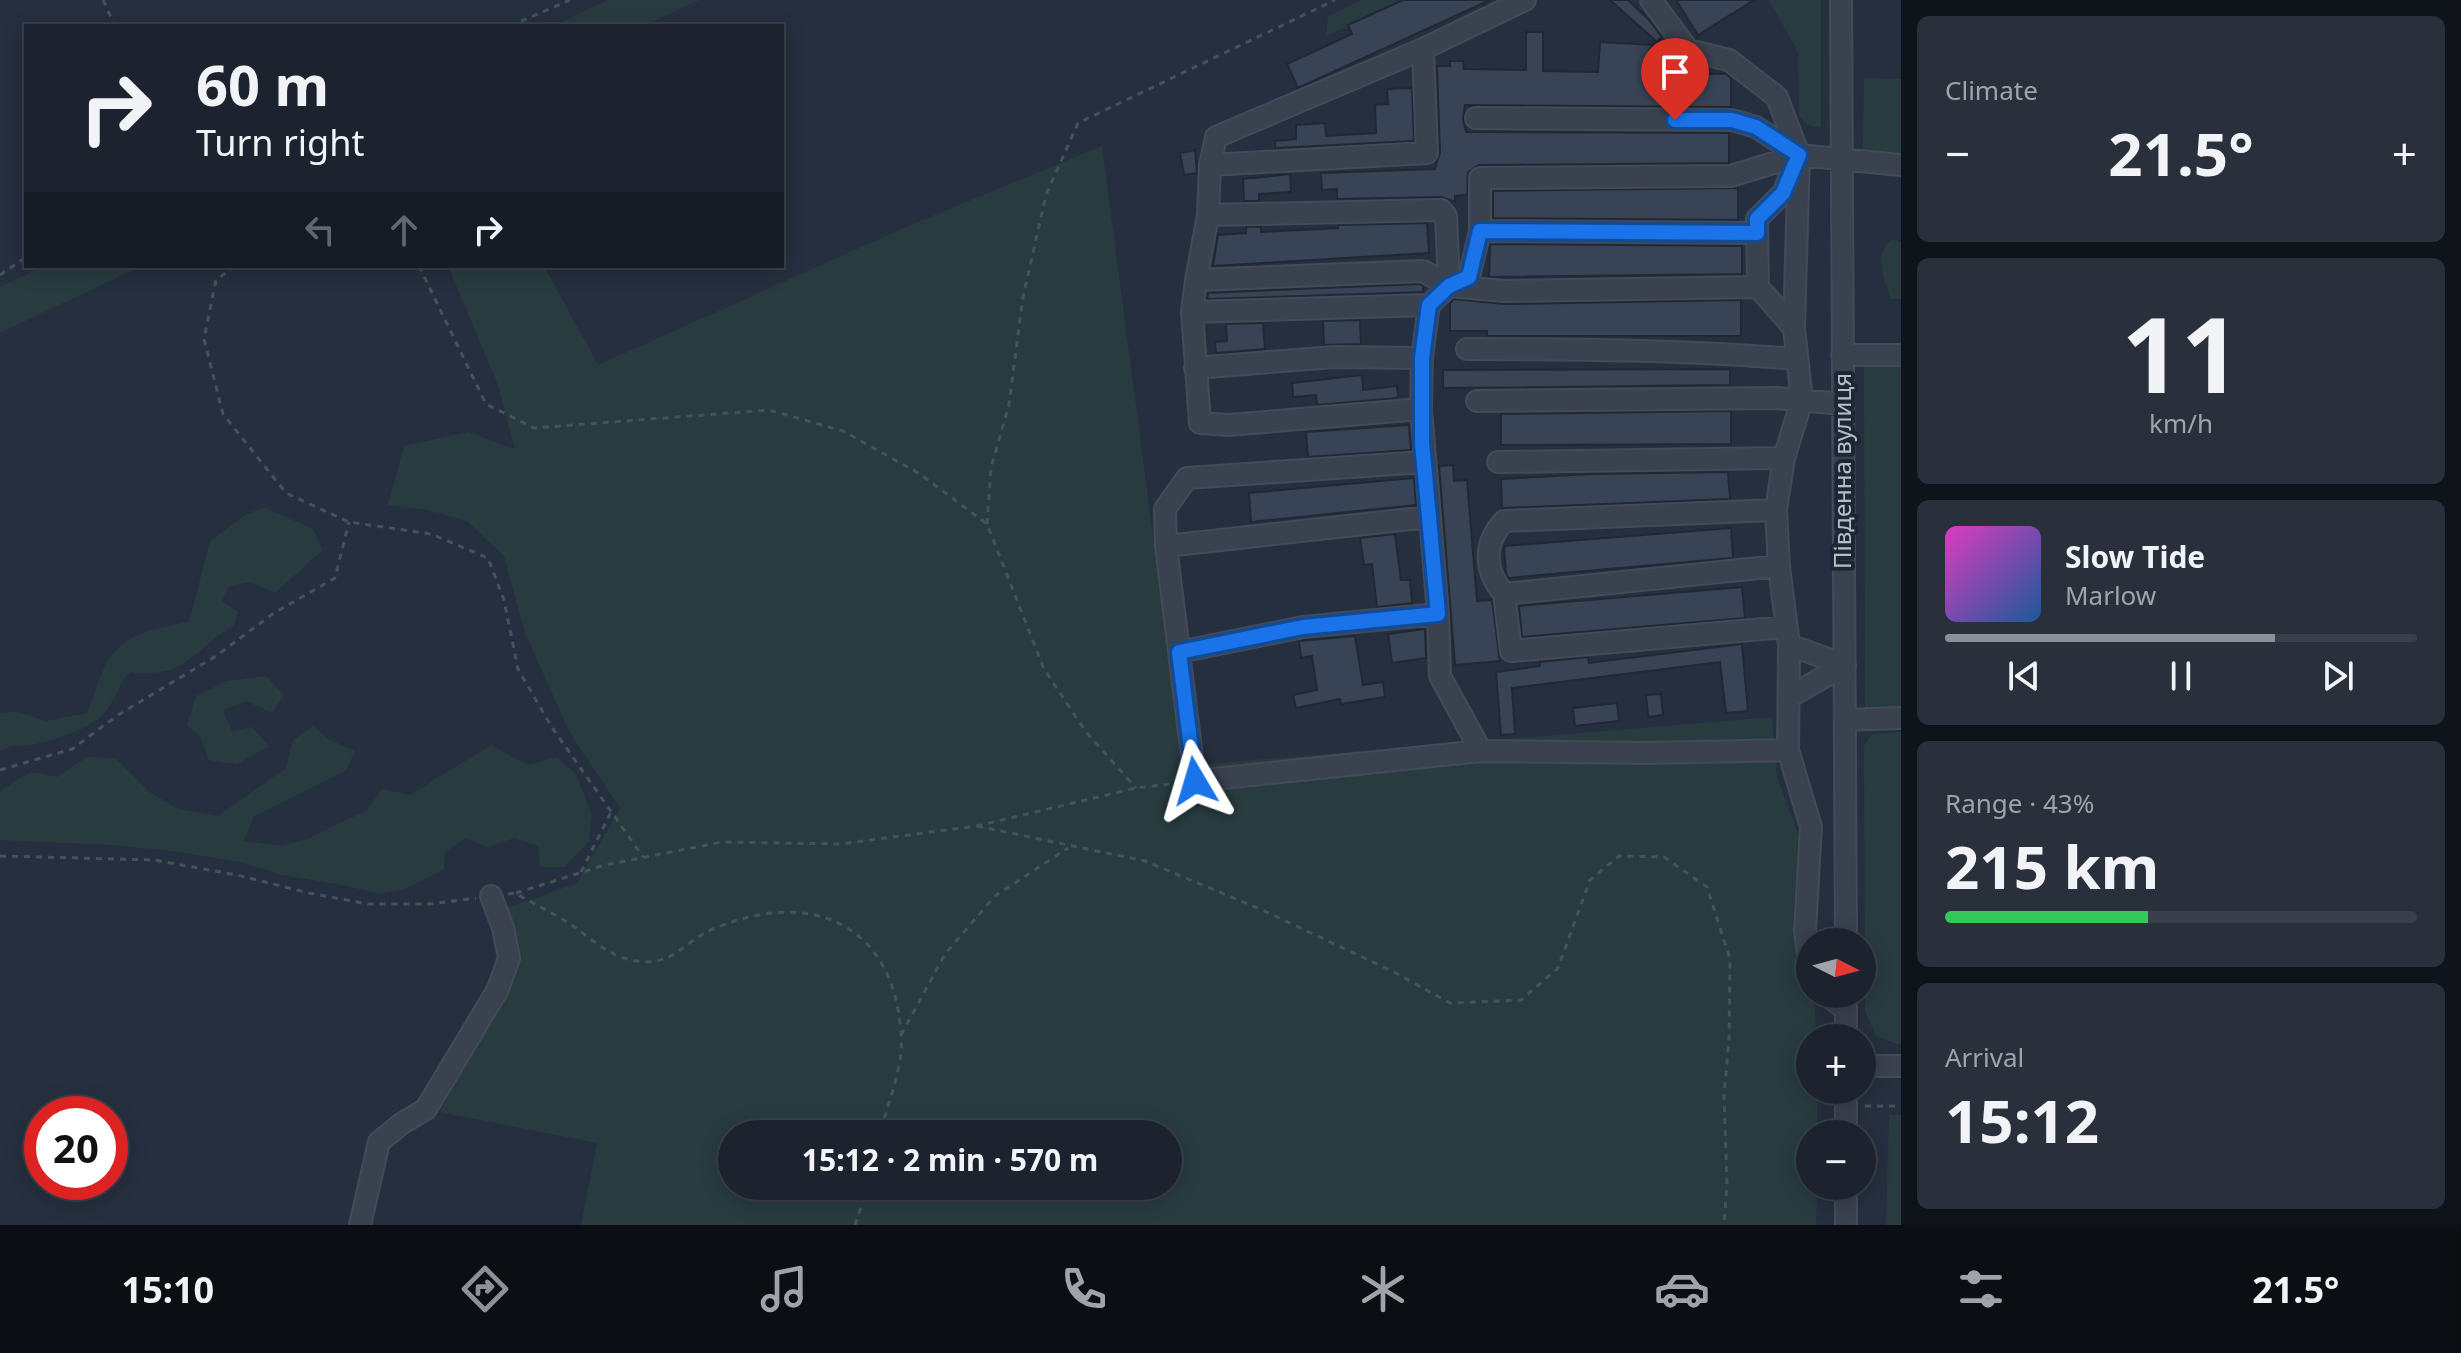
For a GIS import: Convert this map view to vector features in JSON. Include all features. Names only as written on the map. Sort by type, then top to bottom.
[{"type":"street","points":[[1421,409],[1229,425],[1200,423],[1192,312],[1208,215],[1210,165],[1216,137],[1423,49],[1525,0]]},
{"type":"street","points":[[1651,0],[1688,50],[1729,60],[1777,97],[1799,155],[1794,328],[1802,400],[1784,458],[1776,510],[1788,636],[1788,750],[1811,827],[1805,928]]},
{"type":"street","name":"Південна вулиця","points":[[1841,0],[1846,928]]},
{"type":"street","points":[[1210,165],[1427,153],[1423,49]]},
{"type":"street","points":[[1476,118],[1732,120],[1756,127],[1799,155]]},
{"type":"street","points":[[1794,328],[1758,287],[1757,219],[1783,193],[1799,155]]},
{"type":"street","points":[[1481,751],[1440,676],[1438,614],[1421,409],[1422,358],[1429,305],[1449,286],[1469,277],[1480,231],[1480,178],[1731,176],[1799,155],[1901,165]]},
{"type":"street","points":[[1208,215],[1441,210],[1446,216],[1449,286]]},
{"type":"street","points":[[1480,231],[1757,233]]},
{"type":"street","points":[[1196,280],[1423,271],[1449,286],[1504,291],[1758,287]]},
{"type":"street","points":[[1192,312],[1429,305]]},
{"type":"street","points":[[1467,349],[1714,353],[1797,359]]},
{"type":"street","points":[[1842,355],[1901,355]]},
{"type":"street","points":[[1195,368],[1334,357],[1422,358]]},
{"type":"street","points":[[1477,401],[1761,398],[1842,404]]},
{"type":"street","points":[[1498,462],[1784,458]]},
{"type":"street","points":[[1424,462],[1187,478],[1165,509],[1166,546],[1195,781],[1481,751],[1647,753],[1788,750]]},
{"type":"street","points":[[1776,510],[1504,521],[1493,534],[1488,549],[1489,569],[1504,594],[1511,651],[1788,636],[1845,665]]},
{"type":"street","points":[[1166,546],[1429,517]]},
{"type":"street","points":[[1504,594],[1779,566]]},
{"type":"street","points":[[1179,652],[1303,627],[1438,614]]},
{"type":"street","points":[[1789,697],[1845,665]]},
{"type":"street","points":[[1846,720],[1901,718]]},
{"type":"street","points":[[360,1225],[379,1142],[426,1109],[498,989],[509,958],[503,928],[491,896]]},
{"type":"street","points":[[1876,1066],[1901,1066]]},
{"type":"street","points":[[1846,1200],[1846,1225]]},
{"type":"path","points":[[103,0],[114,24]]},
{"type":"path","points":[[515,24],[570,0]]},
{"type":"path","points":[[1136,788],[1086,732],[1044,669],[987,524],[991,468],[1009,404],[1023,297],[1046,195],[1078,123],[1335,0]]},
{"type":"path","points":[[0,275],[24,258]]},
{"type":"path","points":[[232,268],[216,280],[204,339],[223,414],[286,493],[349,522],[431,534],[488,558],[504,600],[518,669],[551,726],[643,857]]},
{"type":"path","points":[[420,268],[486,404],[534,428],[769,410],[843,431],[920,474],[987,524]]},
{"type":"path","points":[[0,770],[72,749],[118,715],[216,656],[274,613],[335,578],[349,522]]},
{"type":"path","points":[[0,856],[154,860],[368,904],[429,904],[515,893],[581,872],[722,842],[840,844],[977,826],[1136,788],[1195,781]]},
{"type":"path","points":[[581,872],[611,812]]},
{"type":"path","points":[[977,826],[1145,861],[1327,940],[1450,1003],[1521,1000],[1558,968],[1590,880],[1619,856],[1664,857],[1707,887],[1730,959],[1729,1039],[1724,1096],[1727,1184],[1724,1225]]},
{"type":"path","points":[[901,1035],[945,954],[995,896],[1070,846]]},
{"type":"path","points":[[515,893],[573,926],[603,949],[634,961],[662,962],[711,930],[786,911],[824,915],[854,931],[882,960],[896,996],[901,1035],[896,1082],[884,1120]]},
{"type":"path","points":[[1876,1102],[1901,1106]]},
{"type":"path","points":[[855,1225],[863,1200]]},
{"type":"green space","points":[[608,0],[699,0],[648,24],[557,24]]},
{"type":"green space","points":[[1362,0],[1403,0],[1326,36],[1328,17]]},
{"type":"green space","points":[[1769,0],[1821,0],[1821,128],[1808,125],[1799,116],[1798,52]]},
{"type":"green space","points":[[1864,78],[1901,79],[1901,157],[1871,157],[1863,150]]},
{"type":"green space","points":[[1102,146],[1183,766],[1772,717],[1777,777],[1798,834],[1793,923],[1796,1008],[1815,1008],[1816,1024],[1796,1024],[1796,1104],[1817,1104],[1817,1120],[1796,1120],[1796,1200],[1817,1200],[1816,1225],[581,1225],[597,1143],[440,1112],[481,1030],[513,983],[516,953],[505,909],[577,883],[620,808],[570,733],[525,633],[504,556],[467,521],[428,510],[388,505],[404,446],[468,432],[515,449],[498,385],[449,268],[545,268],[598,365],[913,224]]},
{"type":"green space","points":[[1893,239],[1901,242],[1901,299],[1891,299],[1882,267],[1883,251]]},
{"type":"green space","points":[[40,268],[137,268],[0,333],[0,287]]},
{"type":"green space","points":[[1864,364],[1901,364],[1901,707],[1865,708]]},
{"type":"green space","points":[[263,507],[313,529],[323,550],[275,593],[250,582],[229,586],[222,601],[238,612],[234,625],[176,667],[149,673],[130,672],[106,710],[95,721],[59,738],[0,751],[0,713],[17,712],[46,721],[87,713],[106,664],[121,645],[142,634],[189,622],[210,541],[244,516]]},
{"type":"green space","points":[[266,676],[284,695],[272,713],[246,701],[223,710],[232,732],[252,727],[269,746],[237,764],[209,760],[200,736],[187,725],[196,696],[227,681]]},
{"type":"green space","points":[[313,726],[328,739],[355,751],[346,770],[254,816],[244,841],[282,846],[308,839],[367,810],[382,789],[410,795],[491,745],[527,765],[557,757],[577,776],[592,816],[589,841],[565,867],[540,867],[538,846],[515,838],[487,847],[465,838],[445,852],[444,869],[404,889],[380,894],[283,875],[240,862],[180,852],[115,845],[0,840],[0,791],[31,772],[57,777],[87,757],[115,758],[152,794],[179,809],[218,816],[286,768],[292,741]]},
{"type":"green space","points":[[1901,732],[1901,1044],[1876,1036],[1876,1024],[1871,1024],[1865,1011],[1865,1008],[1876,1008],[1876,928],[1865,928],[1864,746],[1872,734]]},
{"type":"green space","points":[[1889,1115],[1901,1115],[1901,1225],[1886,1225]]},
{"type":"building","points":[[1403,0],[1490,0],[1298,88],[1287,64],[1352,34],[1348,25]]},
{"type":"building","points":[[1610,0],[1628,0],[1662,37],[1657,42]]},
{"type":"building","points":[[1676,0],[1754,0],[1698,35]]},
{"type":"building","points":[[1526,32],[1543,32],[1543,71],[1598,72],[1600,42],[1654,45],[1650,49],[1671,50],[1669,73],[1726,74],[1731,78],[1731,107],[1465,105],[1463,119],[1466,132],[1729,133],[1729,163],[1479,165],[1468,172],[1467,195],[1455,196],[1455,202],[1441,197],[1337,199],[1337,189],[1322,190],[1321,173],[1435,169],[1440,152],[1437,66],[1450,66],[1450,61],[1463,61],[1464,69],[1526,70]]},
{"type":"building","points":[[1412,88],[1414,141],[1275,148],[1275,141],[1296,139],[1296,125],[1325,123],[1326,136],[1376,133],[1375,105],[1388,104],[1387,89]]},
{"type":"building","points":[[1195,150],[1197,173],[1184,175],[1180,153]]},
{"type":"building","points":[[1290,174],[1291,192],[1259,194],[1259,201],[1244,201],[1243,179]]},
{"type":"building","points":[[1738,188],[1738,220],[1493,218],[1493,191]]},
{"type":"building","points":[[1427,223],[1429,253],[1213,266],[1218,235],[1246,233],[1246,227],[1261,227],[1261,232],[1338,228],[1338,225]]},
{"type":"building","points":[[1490,244],[1742,246],[1742,274],[1489,277]]},
{"type":"building","points":[[1420,284],[1423,292],[1207,299],[1208,293]]},
{"type":"building","points":[[1454,299],[1504,304],[1741,300],[1741,336],[1487,336],[1487,331],[1450,331],[1450,303]]},
{"type":"building","points":[[1360,320],[1361,344],[1324,345],[1323,321]]},
{"type":"building","points":[[1263,323],[1265,349],[1216,353],[1215,342],[1227,341],[1226,324]]},
{"type":"building","points":[[1730,369],[1730,385],[1443,388],[1443,370]]},
{"type":"building","points":[[1362,375],[1363,390],[1397,386],[1398,398],[1317,405],[1316,395],[1293,397],[1292,383]]},
{"type":"building","points":[[1731,411],[1731,444],[1501,445],[1501,414]]},
{"type":"building","points":[[1409,425],[1411,450],[1308,457],[1306,432]]},
{"type":"building","points":[[1453,465],[1454,481],[1467,480],[1477,601],[1492,600],[1500,661],[1455,665],[1439,466]]},
{"type":"building","points":[[1728,472],[1730,499],[1502,508],[1501,479]]},
{"type":"building","points":[[1414,478],[1416,505],[1251,522],[1249,493]]},
{"type":"building","points":[[1731,528],[1733,558],[1508,578],[1506,573],[1504,546]]},
{"type":"building","points":[[1395,534],[1401,580],[1410,580],[1412,603],[1377,607],[1372,564],[1364,565],[1360,538]]},
{"type":"building","points":[[1742,587],[1745,618],[1522,637],[1519,606]]},
{"type":"building","points":[[1425,629],[1426,658],[1392,663],[1388,634]]},
{"type":"building","points":[[1355,636],[1363,685],[1383,682],[1385,697],[1341,704],[1340,699],[1296,708],[1293,695],[1317,690],[1312,656],[1301,658],[1299,641]]},
{"type":"building","points":[[1742,644],[1748,711],[1726,713],[1720,662],[1512,688],[1515,734],[1501,735],[1496,672],[1540,666],[1540,662],[1588,657],[1589,663]]},
{"type":"building","points":[[1661,694],[1663,715],[1648,717],[1646,695]]},
{"type":"building","points":[[1617,703],[1619,721],[1575,726],[1573,708]]},
{"type":"route","points":[[1195,781],[1179,652],[1303,627],[1438,614],[1422,443],[1422,358],[1429,305],[1449,286],[1469,277],[1480,231],[1757,233],[1757,219],[1783,193],[1799,155],[1756,127],[1732,120],[1675,120]]}]
